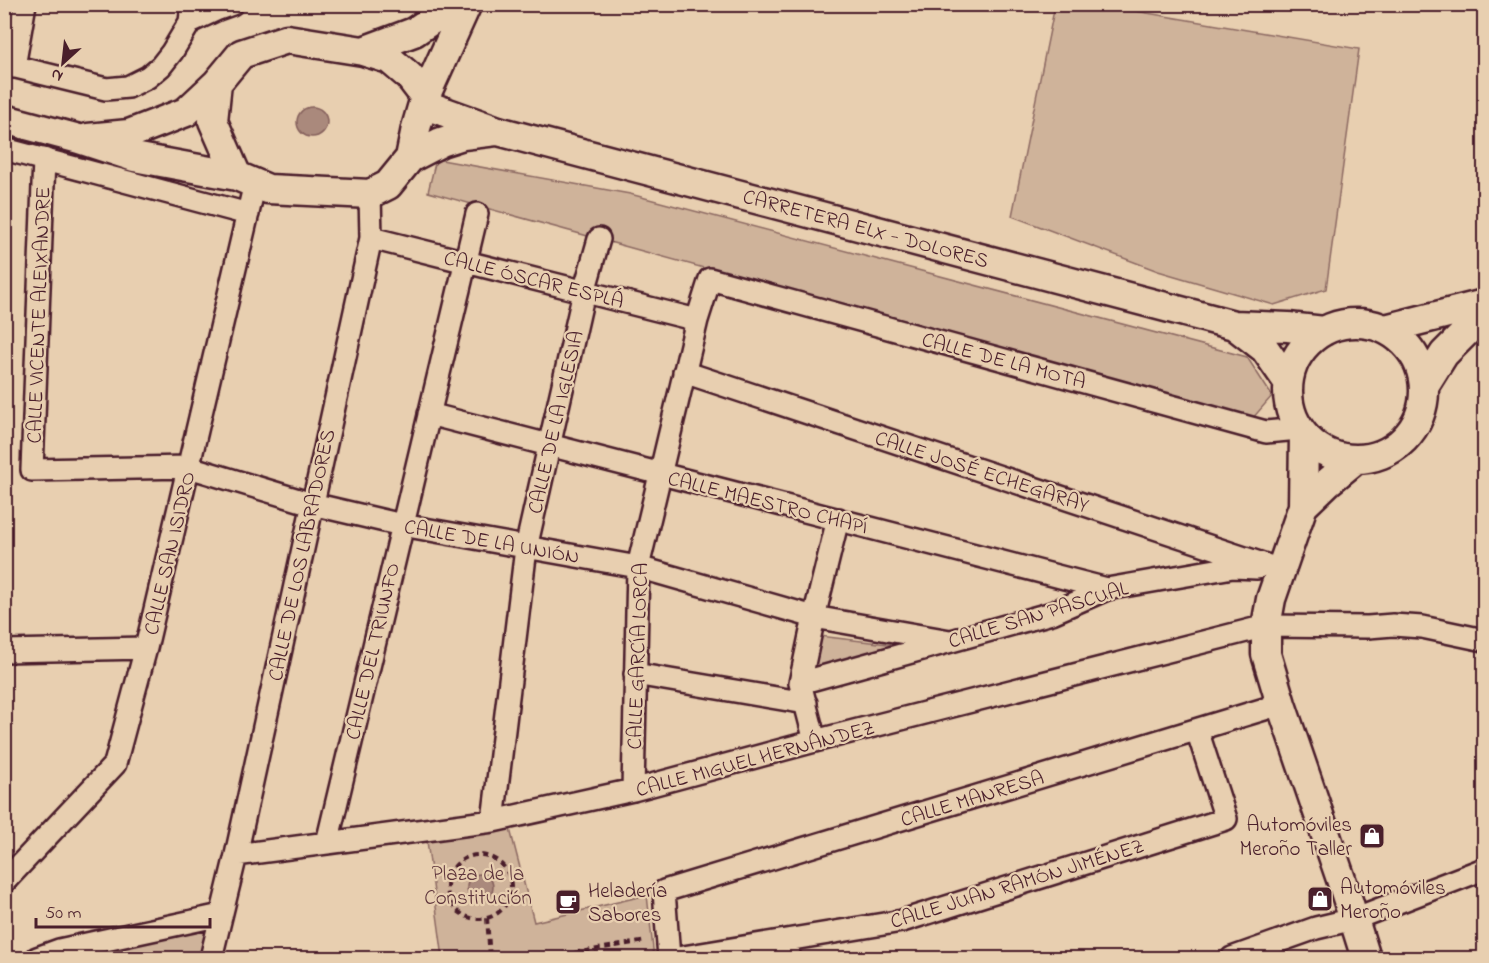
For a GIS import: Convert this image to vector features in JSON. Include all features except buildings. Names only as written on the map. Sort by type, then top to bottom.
[{"type":"main road","points":[[363,51],[414,32],[455,4]]},
{"type":"main road","points":[[410,158],[424,100],[467,4]]},
{"type":"main road","points":[[79,140],[129,134],[186,112],[218,83],[241,54],[287,39],[363,51],[389,59],[409,76],[424,100],[498,131]]},
{"type":"main road","points":[[218,83],[213,121],[224,149],[246,179]]},
{"type":"main road","points":[[4,118],[134,157],[246,179],[268,189],[370,194],[388,185],[410,158],[441,142],[463,135],[498,131]]},
{"type":"main road","name":"CARRETERA ELX - DOLORES","points":[[498,131],[1234,325],[1324,331]]},
{"type":"main road","points":[[1366,958],[1266,654],[1266,626],[1271,599],[1303,506],[1301,432],[1290,406],[1288,382],[1300,352],[1324,331],[1354,323],[1385,329],[1485,304]]},
{"type":"main road","points":[[1424,386],[1444,354],[1469,329],[1485,318]]},
{"type":"main road","name":"CARRETERA ELX - DOLORES","points":[[1234,325],[1265,349],[1288,382]]},
{"type":"main road","points":[[1301,432],[1327,453],[1356,459],[1374,457],[1392,450],[1406,438],[1417,422],[1423,405],[1424,386],[1418,363],[1404,343],[1385,329]]},
{"type":"main road","points":[[1303,506],[1356,459]]},
{"type":"street","points":[[25,4],[9,66],[106,89],[128,87],[148,77],[161,66],[172,52],[191,14],[232,4]]},
{"type":"street","points":[[4,149],[248,214]]},
{"type":"street","name":"CALLE VICENTE ALEIXANDRE","points":[[32,470],[44,159]]},
{"type":"street","name":"CALLE SAN ISIDRO","points":[[4,882],[115,764],[146,648],[248,214],[246,179]]},
{"type":"street","name":"CALLE DE LOS LABRADORES","points":[[210,958],[236,855],[371,238],[370,194]]},
{"type":"street","name":"CALLE DEL TRIUNFO","points":[[327,843],[477,214]]},
{"type":"street","name":"CALLE ÓSCAR ESPLÁ","points":[[371,238],[697,320]]},
{"type":"street","name":"CALLE DE LA IGLESIA","points":[[493,821],[526,548],[584,292],[599,239]]},
{"type":"street","name":"CALLE GARCÍA LORCA","points":[[633,790],[638,567],[697,320],[710,279]]},
{"type":"street","name":"CALLE DE LA MOTA","points":[[710,279],[1266,432],[1301,432]]},
{"type":"street","name":"CALLE JOSÉ ECHEGARAY","points":[[684,372],[1281,570]]},
{"type":"street","name":"CALLE MAESTRO CHAPÍ","points":[[429,414],[1107,589]]},
{"type":"street","name":"CALLE DE LA UNIÓN","points":[[32,470],[189,467],[312,504],[402,525],[638,567],[814,617],[950,641]]},
{"type":"street","points":[[815,741],[803,693],[814,617],[838,519]]},
{"type":"street","name":"CALLE SAN PASCUAL","points":[[803,693],[950,641],[1052,612],[1107,589],[1233,567],[1281,570]]},
{"type":"street","name":"CALLE MIGUEL HERNÁNDEZ","points":[[236,855],[493,821],[633,790],[1266,626],[1394,625],[1422,627],[1485,640]]},
{"type":"street","points":[[4,651],[146,648]]},
{"type":"street","points":[[635,674],[803,693]]},
{"type":"street","name":"CALLE MANRESA","points":[[669,958],[664,891],[1281,705]]},
{"type":"street","name":"CALLE JUAN RAMÓN JIMÉNEZ","points":[[677,958],[788,949],[902,921],[1226,819],[1197,730]]},
{"type":"street","points":[[1232,958],[1316,928],[1354,919],[1485,869]]},
{"type":"street","points":[[37,958],[221,915]]},
{"type":"path","points":[[489,856],[499,861],[510,878],[509,898],[497,914],[488,918],[467,917],[451,903],[447,881],[458,862],[467,857],[489,856]]},
{"type":"path","points":[[488,918],[490,958]]},
{"type":"path","points":[[543,958],[652,940]]},
{"type":"green space","points":[[1055,5],[1100,5],[1359,49],[1326,289],[1274,305],[1158,271],[1012,216]]},
{"type":"green space","points":[[436,159],[630,194],[1247,357],[1272,396],[1252,419],[428,192]]},
{"type":"green space","points":[[819,636],[913,647],[811,671]]},
{"type":"green space","name":"Plaza de la Constitución","points":[[510,829],[534,922],[647,895],[654,958],[443,958],[427,841]]},
{"type":"green space","points":[[212,922],[204,958],[96,958],[103,949]]},
{"type":"shaded area","points":[[312,107],[318,108],[326,116],[326,128],[318,136],[312,137],[306,136],[298,128],[297,122],[298,116],[306,108]]},
{"type":"shaded area","points":[[480,874],[489,878],[493,887],[489,896],[480,900],[471,896],[467,887],[471,878]]},
{"type":"place","name":"Automóviles Meroño Taller","points":[[1372,836]]},
{"type":"place","name":"Automóviles Meroño","points":[[1320,899]]},
{"type":"place","name":"Heladería Sabores","points":[[568,902]]}]
